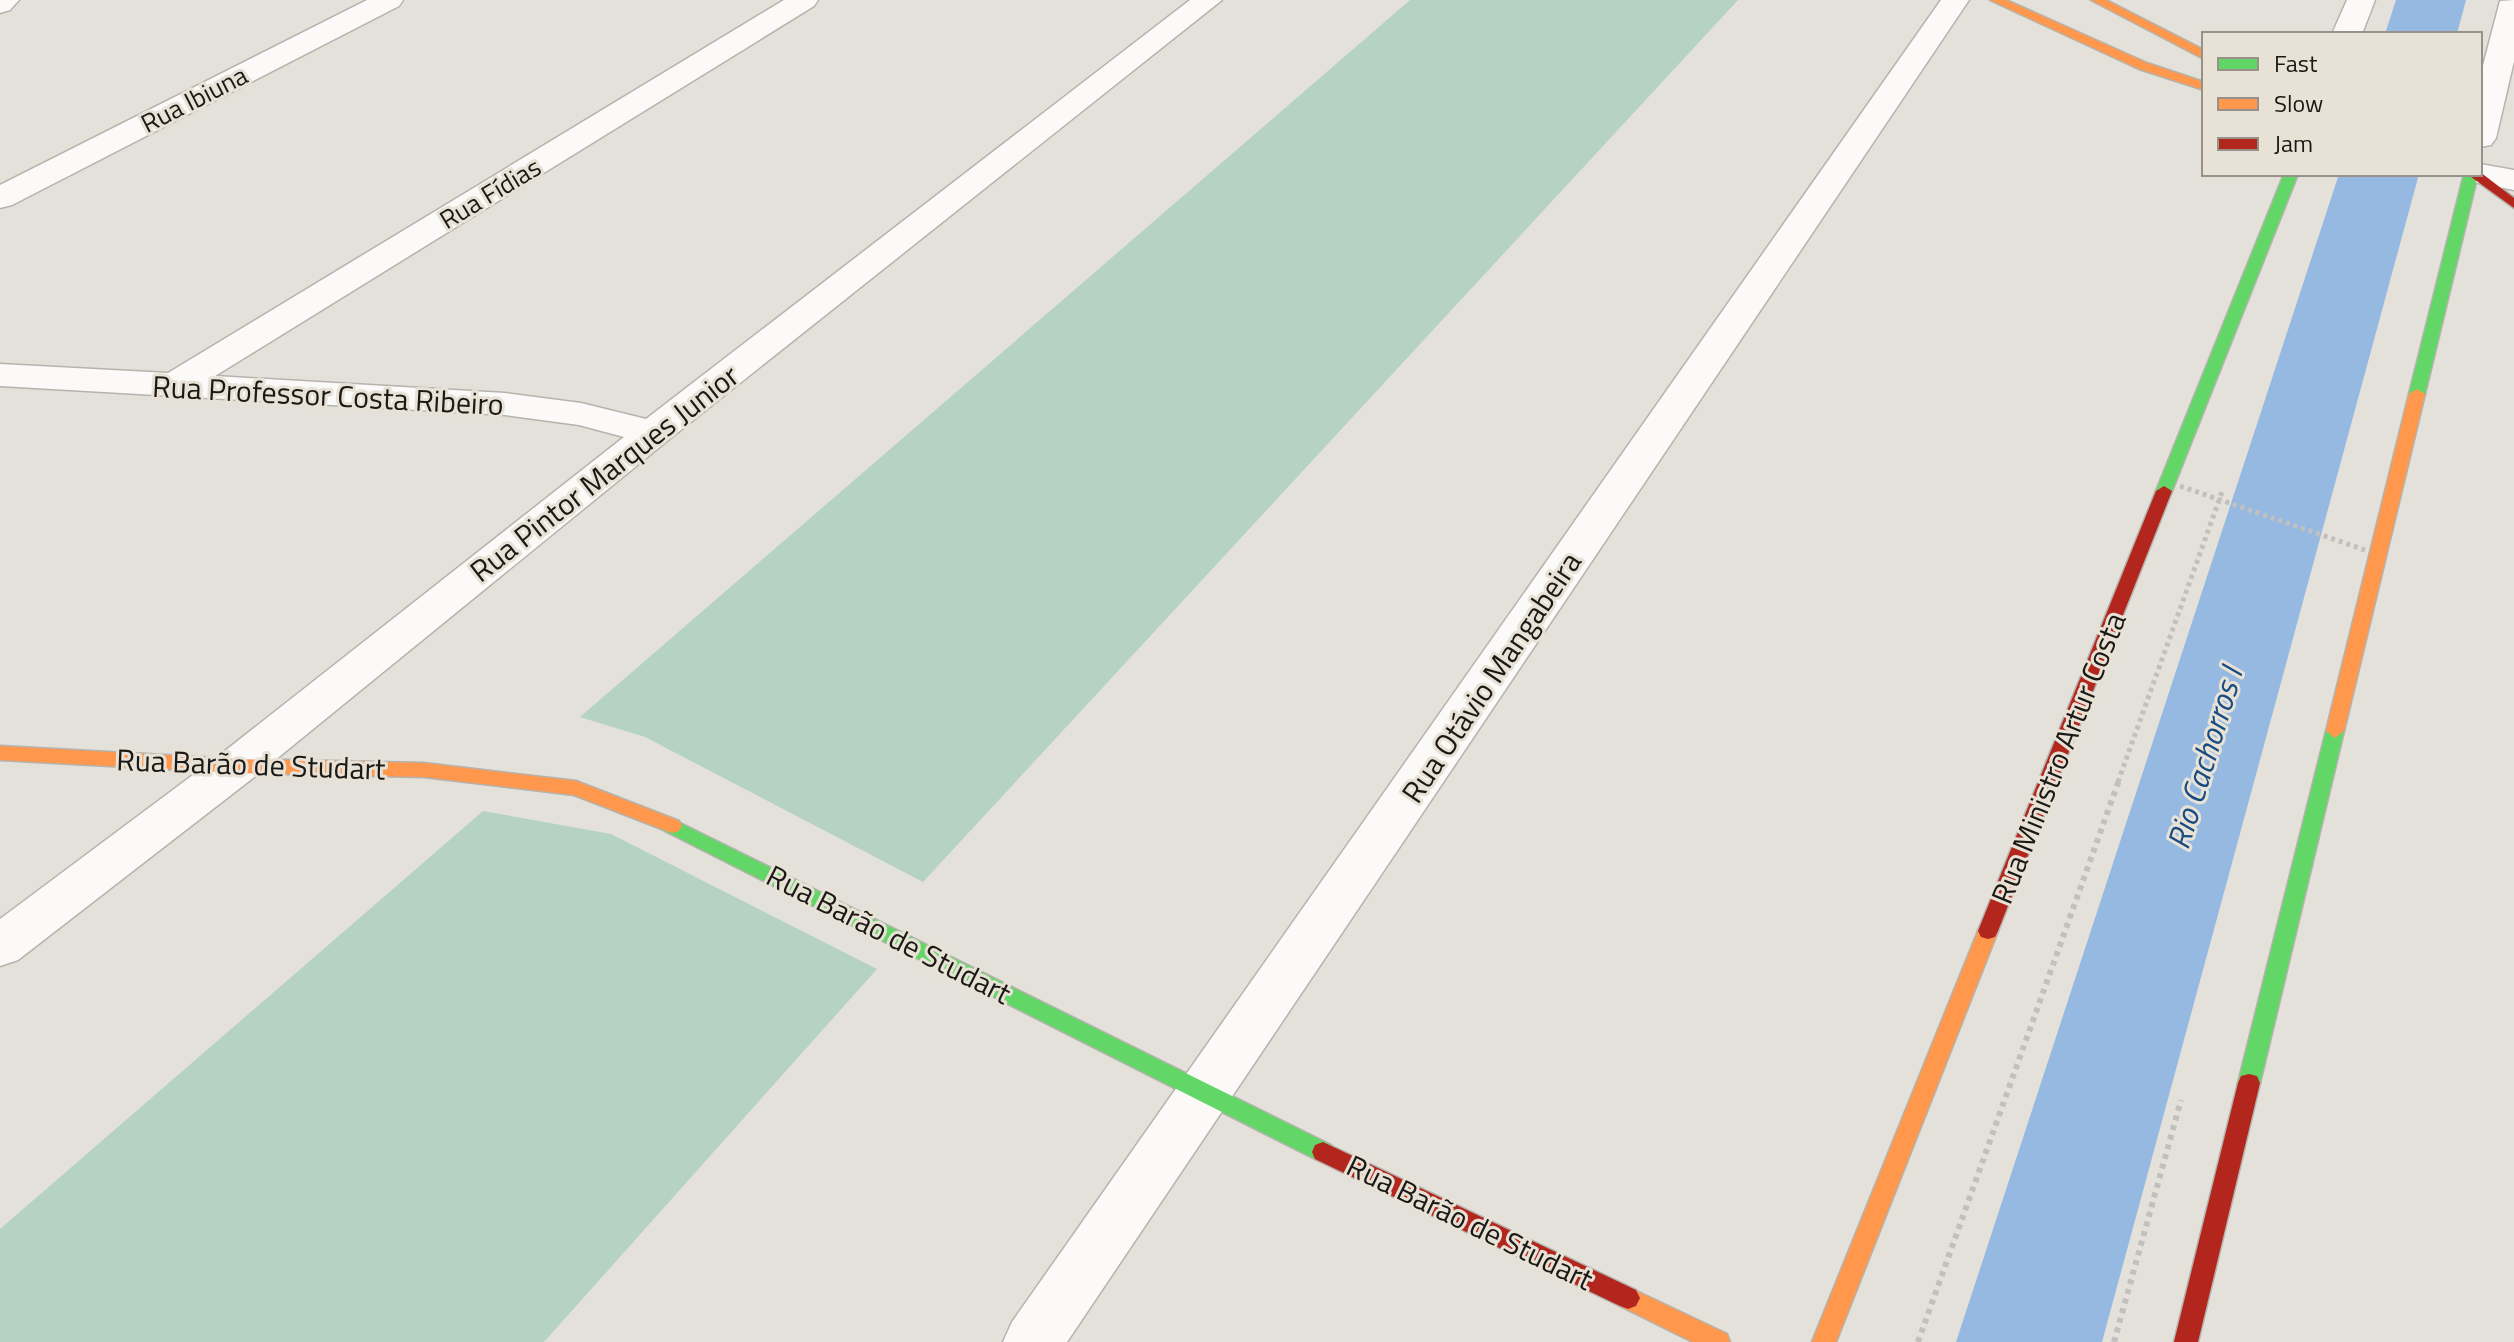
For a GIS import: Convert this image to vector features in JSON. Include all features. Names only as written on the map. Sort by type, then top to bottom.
[{"type":"street","points":[[0,4],[5,0]]},
{"type":"street","name":"Rua Ibiuna","points":[[0,198],[389,0]]},
{"type":"street","name":"Rua Fídias","points":[[175,385],[804,0]]},
{"type":"street","name":"Rua Pintor Marques Junior","points":[[0,946],[237,766],[653,433],[1208,0]]},
{"type":"street","points":[[2097,0],[2202,54]]},
{"type":"street","points":[[2348,32],[2361,0]]},
{"type":"street","points":[[2482,130],[2514,1]]},
{"type":"street","points":[[2004,4],[2143,66],[2202,85]]},
{"type":"street","name":"Rua Otávio Mangabeira","points":[[1033,1342],[1952,6],[2004,4]]},
{"type":"street","points":[[2482,175],[2514,180]]},
{"type":"street","name":"Rua Ministro Artur Costa","points":[[1824,1342],[2290,176]]},
{"type":"street","points":[[2186,1342],[2475,176]]},
{"type":"street","points":[[2478,176],[2514,204]]},
{"type":"street","name":"Rua Professor Costa Ribeiro","points":[[0,375],[505,404],[581,414],[653,433]]},
{"type":"street","name":"Rua Barão de Studart","points":[[0,753],[237,766],[424,770],[576,788],[683,830],[1205,1095],[1718,1342]]},
{"type":"path","points":[[2180,486],[2365,550]]},
{"type":"path","points":[[1918,1342],[2222,491]]},
{"type":"green space","points":[[1410,0],[1738,0],[923,882],[645,737],[580,717]]},
{"type":"green space","points":[[483,811],[611,834],[877,969],[544,1342],[0,1342],[0,1229]]},
{"type":"waterway","name":"Rio Cachorros I","points":[[2422,32],[2431,0]]},
{"type":"waterway","name":"Rio Cachorros I","points":[[2029,1342],[2378,176]]},
{"type":"traffic: fast","points":[[2164,491],[2290,176]]},
{"type":"traffic: fast","points":[[2417,394],[2471,176]]},
{"type":"traffic: fast","points":[[2249,1083],[2335,731]]},
{"type":"traffic: fast","points":[[672,826],[1323,1152]]},
{"type":"traffic: slow","points":[[1996,0],[2143,66],[2202,85]]},
{"type":"traffic: slow","points":[[2097,0],[2202,54]]},
{"type":"traffic: slow","points":[[2335,731],[2417,394]]},
{"type":"traffic: slow","points":[[0,753],[237,766],[424,770],[576,788],[672,826]]},
{"type":"traffic: slow","points":[[1824,1342],[1988,931]]},
{"type":"traffic: slow","points":[[1628,1298],[1718,1342]]},
{"type":"traffic: jam","points":[[2477,176],[2514,204]]},
{"type":"traffic: jam","points":[[1988,931],[2164,491]]},
{"type":"traffic: jam","points":[[2186,1342],[2249,1083]]},
{"type":"traffic: jam","points":[[1323,1152],[1628,1298]]}]
